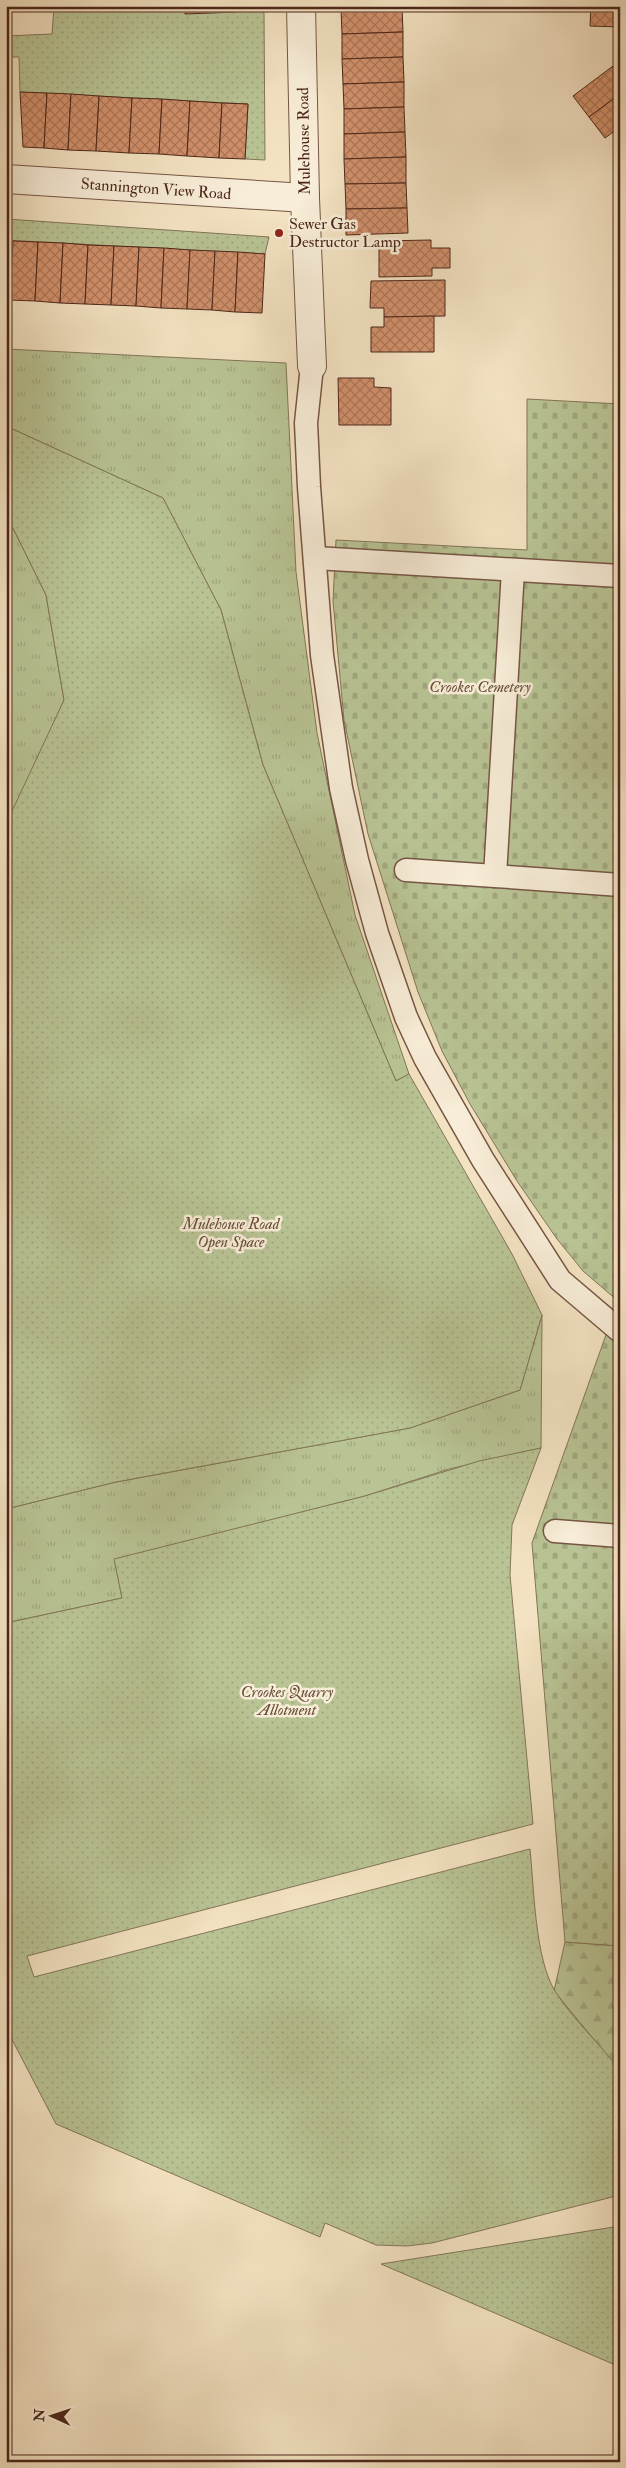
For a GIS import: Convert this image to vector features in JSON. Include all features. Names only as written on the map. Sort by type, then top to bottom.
[{"type":"street","name":"Mulehouse Road","points":[[301,6],[305,198],[312,366]]},
{"type":"street","name":"Stannington View Road","points":[[6,179],[305,198]]},
{"type":"lane","points":[[312,366],[306,423],[322,655],[341,788],[357,860],[377,933],[406,1017],[449,1104],[560,1280],[620,1331]]},
{"type":"lane","points":[[315,558],[620,576]]},
{"type":"lane","points":[[495,876],[513,570]]},
{"type":"lane","points":[[406,870],[620,885]]},
{"type":"lane","points":[[555,1531],[620,1536]]},
{"type":"green space","points":[[185,6],[230,12],[264,12],[265,160],[245,159],[248,104],[20,92],[19,57],[6,57],[6,36],[52,34],[54,7]]},
{"type":"green space","points":[[6,219],[269,237],[265,254],[6,240]]},
{"type":"green space","points":[[6,349],[286,363],[296,572],[317,733],[355,915],[409,1074],[396,1081],[263,765],[221,610],[163,498],[6,426]]},
{"type":"green space","name":"Crookes Cemetery","points":[[527,399],[620,404],[620,1946],[565,1942],[532,1543],[618,1301],[583,1271],[557,1239],[517,1181],[470,1104],[442,1051],[418,992],[368,834],[344,720],[333,601],[336,540],[527,550]]},
{"type":"green space","name":"Mulehouse Road Open Space","points":[[6,426],[163,498],[221,610],[263,765],[396,1081],[409,1074],[512,1254],[542,1315],[520,1390],[410,1428],[116,1482],[6,1509],[6,824],[64,700],[46,595],[6,514]]},
{"type":"green space","points":[[6,514],[46,595],[64,700],[11,818],[6,813]]},
{"type":"green space","points":[[542,1315],[541,1448],[449,1469],[365,1496],[115,1560],[122,1598],[6,1623],[6,1509],[116,1482],[410,1428],[520,1390]]},
{"type":"green space","name":"Crookes Quarry Allotment","points":[[541,1448],[512,1525],[510,1575],[533,1824],[27,1956],[34,1977],[530,1849],[536,1923],[548,1977],[562,2002],[620,2071],[620,2195],[432,2243],[407,2246],[376,2245],[325,2223],[320,2237],[56,2124],[6,2028],[6,1623],[122,1598],[114,1559],[365,1496],[479,1461]]},
{"type":"green space","points":[[565,1942],[620,1946],[620,2071],[554,1991]]},
{"type":"green space","points":[[620,2226],[620,2367],[381,2264]]},
{"type":"building","points":[[14,6],[68,6],[68,7],[14,10]]},
{"type":"building","points":[[185,6],[236,6],[236,12],[185,14]]},
{"type":"building","points":[[341,6],[402,6],[402,7],[341,9]]},
{"type":"building","points":[[591,6],[620,6],[620,27],[590,26]]},
{"type":"building","points":[[402,7],[403,32],[342,34],[341,9]]},
{"type":"building","points":[[403,32],[403,57],[342,59],[342,34]]},
{"type":"building","points":[[403,57],[404,82],[343,84],[342,59]]},
{"type":"building","points":[[613,66],[620,76],[620,94],[589,117],[573,96]]},
{"type":"building","points":[[404,82],[404,107],[344,109],[343,84]]},
{"type":"building","points":[[20,92],[47,93],[44,148],[23,147]]},
{"type":"building","points":[[47,93],[71,94],[68,150],[44,148]]},
{"type":"building","points":[[71,94],[99,96],[96,151],[68,150]]},
{"type":"building","points":[[620,94],[620,127],[605,138],[589,117]]},
{"type":"building","points":[[99,96],[132,98],[129,153],[96,151]]},
{"type":"building","points":[[132,98],[162,99],[159,154],[129,153]]},
{"type":"building","points":[[162,99],[190,101],[187,156],[159,154]]},
{"type":"building","points":[[190,101],[222,103],[219,158],[187,156]]},
{"type":"building","points":[[222,103],[248,104],[245,159],[219,158]]},
{"type":"building","points":[[404,107],[405,132],[344,134],[344,109]]},
{"type":"building","points":[[405,132],[406,157],[344,159],[344,134]]},
{"type":"building","points":[[406,157],[406,183],[345,184],[344,159]]},
{"type":"building","points":[[406,183],[407,208],[346,209],[345,184]]},
{"type":"building","points":[[407,208],[408,233],[346,235],[346,209]]},
{"type":"building","points":[[6,240],[13,241],[10,300],[6,300]]},
{"type":"building","points":[[431,240],[431,248],[450,248],[450,268],[432,268],[432,276],[379,277],[379,241]]},
{"type":"building","points":[[13,241],[38,242],[35,301],[10,300]]},
{"type":"building","points":[[38,242],[63,243],[60,303],[35,301]]},
{"type":"building","points":[[63,243],[88,245],[85,304],[60,303]]},
{"type":"building","points":[[88,245],[114,246],[111,305],[85,304]]},
{"type":"building","points":[[114,246],[139,247],[136,306],[111,305]]},
{"type":"building","points":[[139,247],[164,248],[161,308],[136,306]]},
{"type":"building","points":[[164,248],[190,250],[187,309],[161,308]]},
{"type":"building","points":[[190,250],[215,251],[212,310],[187,309]]},
{"type":"building","points":[[215,251],[238,252],[235,312],[212,310]]},
{"type":"building","points":[[238,252],[265,254],[262,313],[235,312]]},
{"type":"building","points":[[445,280],[445,316],[384,317],[384,308],[370,308],[371,281]]},
{"type":"building","points":[[434,316],[434,352],[371,352],[371,327],[384,327],[384,317]]},
{"type":"building","points":[[338,378],[374,378],[374,387],[391,388],[391,425],[339,425]]},
{"type":"place","name":"Sewer Gas Destructor Lamp","points":[[279,233]]}]
